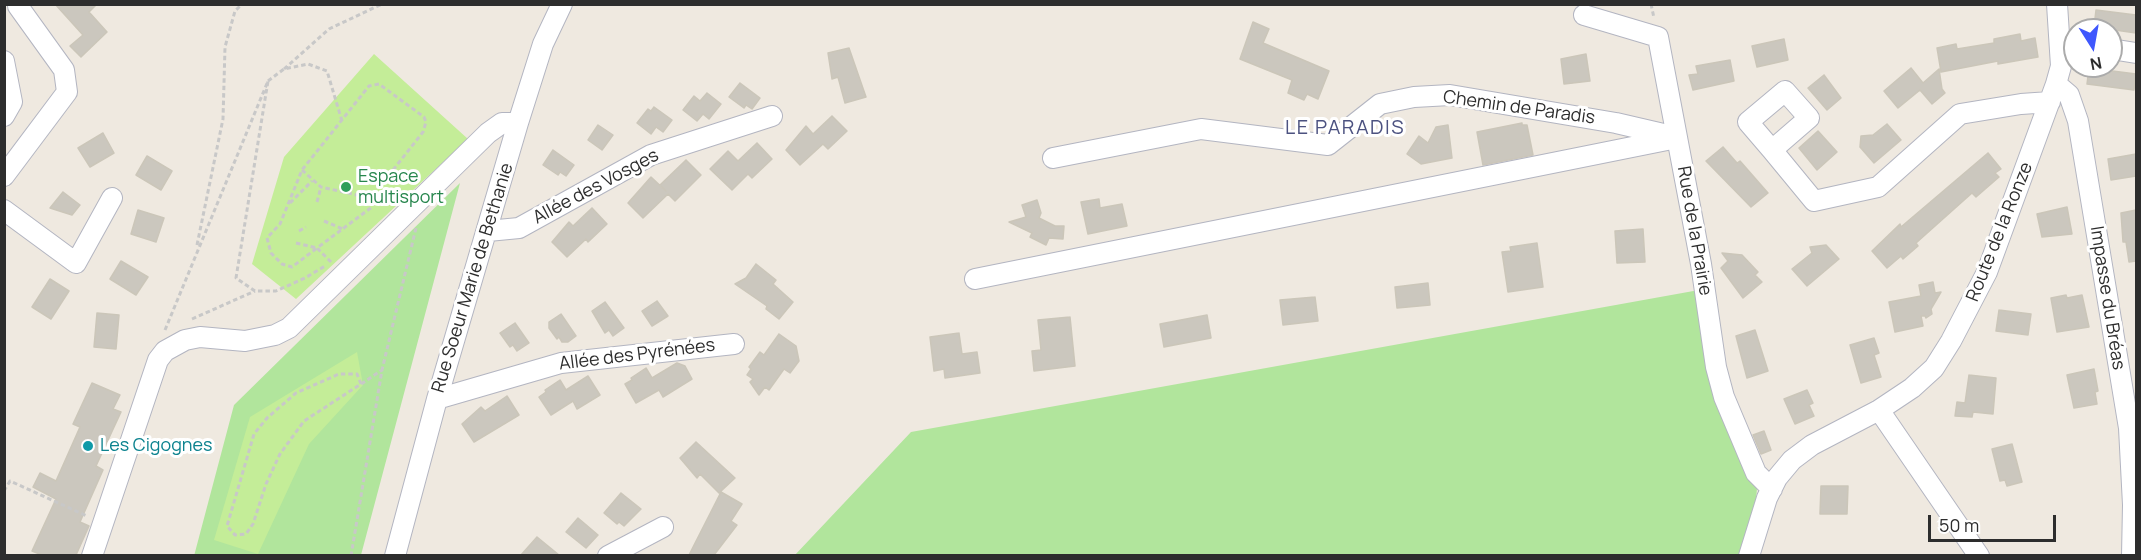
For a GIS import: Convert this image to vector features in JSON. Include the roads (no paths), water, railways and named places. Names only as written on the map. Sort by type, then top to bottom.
[{"type":"street","name":"Rue Soeur Marie de Bethanie","points":[[395,555],[437,399],[518,123],[543,44],[562,4]]},
{"type":"street","name":"Route de la Ronze","points":[[2057,4],[2063,28]]},
{"type":"street","points":[[4,176],[67,92],[64,70],[14,10]]},
{"type":"street","name":"Rue de la Prairie","points":[[1584,15],[1658,38],[1724,397],[1756,473],[1772,489]]},
{"type":"street","points":[[4,61],[12,102],[4,116]]},
{"type":"street","name":"Route de la Ronze","points":[[1749,555],[1772,489],[1792,460],[1812,445],[1879,410],[1912,388],[1934,369],[1987,272],[2063,61]]},
{"type":"street","points":[[1772,150],[1814,201],[1878,187],[1960,114],[2021,104],[2053,93]]},
{"type":"street","name":"Impasse du Bréas","points":[[2053,93],[2069,94],[2078,121],[2129,428],[2133,505],[2132,555]]},
{"type":"street","name":"Chemin de Paradis","points":[[1053,158],[1201,129],[1328,145],[1380,104],[1414,97],[1450,95],[1616,123],[1677,138]]},
{"type":"street","name":"Allée des Vosges","points":[[488,231],[519,228],[651,155],[772,116]]},
{"type":"street","points":[[92,555],[158,360],[165,351],[185,340],[200,337],[245,340],[275,335],[289,328],[409,213],[488,133],[502,123],[518,123]]},
{"type":"street","points":[[975,279],[1677,138]]},
{"type":"street","points":[[4,210],[76,263],[112,198]]},
{"type":"street","name":"Allée des Pyrénées","points":[[437,399],[561,363],[734,344]]},
{"type":"street","points":[[1879,410],[1979,555]]},
{"type":"street","points":[[608,555],[663,527]]},
{"type":"place","name":"Espace multisport","points":[[346,187]]},
{"type":"place","name":"Les Cigognes","points":[[88,446]]},
{"type":"district","name":"LE PARADIS","points":[[1345,128]]}]
